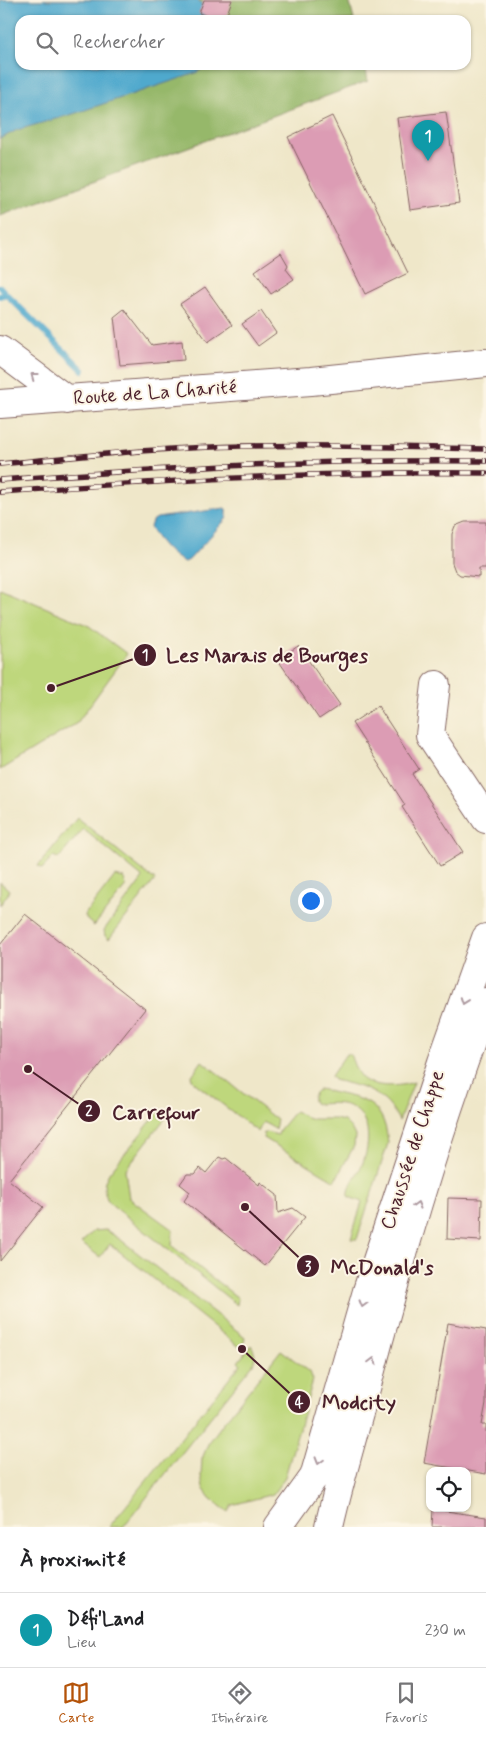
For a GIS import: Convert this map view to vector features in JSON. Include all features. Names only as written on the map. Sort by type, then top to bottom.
[{"type":"main road","name":"Route de La Charité","points":[[311,381],[373,364],[486,348]]},
{"type":"main road","points":[[0,352],[67,400]]},
{"type":"main road","name":"Route de La Charité","points":[[0,404],[311,381],[486,363]]},
{"type":"main road","points":[[311,381],[366,386],[486,377]]},
{"type":"main road","points":[[436,685],[430,736],[486,818]]},
{"type":"main road","name":"Chaussée de Chappe","points":[[278,1527],[314,1477],[367,1291],[442,1062],[486,938]]},
{"type":"main road","name":"Chaussée de Chappe","points":[[329,1527],[430,1160],[465,1056],[486,1002]]},
{"type":"green space","points":[[0,0],[349,0],[353,15],[15,15],[15,70],[366,70],[368,81],[0,216]]},
{"type":"green space","points":[[0,588],[89,626],[127,654],[77,723],[0,770]]},
{"type":"green space","points":[[77,818],[155,880],[109,939],[105,936],[104,930],[143,878],[83,829],[60,857],[54,856],[42,869],[38,866]]},
{"type":"green space","points":[[115,876],[124,878],[126,886],[94,926],[87,920],[86,913]]},
{"type":"green space","points":[[0,882],[9,890],[0,905]]},
{"type":"green space","points":[[346,1054],[350,1054],[358,1074],[368,1082],[388,1086],[414,1082],[399,1121],[394,1111],[380,1097],[364,1088],[334,1080],[331,1076]]},
{"type":"green space","points":[[202,1061],[277,1120],[275,1129],[263,1122],[258,1132],[195,1083],[191,1077]]},
{"type":"green space","points":[[320,1089],[366,1102],[381,1116],[385,1127],[388,1143],[357,1239],[351,1239],[362,1202],[349,1197],[349,1193],[351,1184],[365,1157],[368,1139],[367,1130],[361,1115],[355,1109],[338,1104],[315,1104],[313,1095]]},
{"type":"green space","points":[[160,1110],[170,1112],[125,1170],[129,1198],[173,1230],[172,1246],[238,1298],[237,1305],[107,1199],[104,1189],[109,1173]]},
{"type":"green space","points":[[295,1111],[309,1119],[344,1121],[351,1128],[355,1136],[354,1146],[335,1181],[264,1138],[263,1134],[266,1132],[278,1135],[280,1129]]},
{"type":"green space","points":[[106,1230],[245,1337],[242,1349],[110,1244],[100,1257],[81,1243],[94,1231]]},
{"type":"green space","points":[[251,1345],[255,1354],[253,1364],[123,1527],[109,1527],[241,1364],[238,1362]]},
{"type":"green space","points":[[281,1350],[310,1372],[313,1380],[285,1477],[273,1494],[232,1505],[228,1512],[210,1498],[203,1488],[201,1476],[202,1459],[208,1444]]},
{"type":"water","points":[[0,0],[197,0],[203,4],[199,13],[204,15],[15,15],[15,70],[200,70],[73,114],[17,130],[0,139]]},
{"type":"water","points":[[225,508],[227,518],[189,560],[185,562],[175,557],[165,547],[150,527],[152,521],[157,518]]},
{"type":"building","points":[[204,0],[232,0],[227,15],[204,15],[199,13]]},
{"type":"building","points":[[446,112],[459,203],[410,210],[397,118]]},
{"type":"building","points":[[332,116],[408,273],[365,294],[288,137]]},
{"type":"building","points":[[281,253],[288,265],[286,269],[294,279],[271,294],[255,271]]},
{"type":"building","points":[[205,287],[232,325],[208,342],[180,304]]},
{"type":"building","points":[[124,309],[152,345],[182,341],[184,360],[120,365],[114,317]]},
{"type":"building","points":[[261,311],[276,333],[258,346],[242,324]]},
{"type":"building","points":[[465,522],[486,522],[486,568],[479,568],[479,577],[460,575],[455,571],[452,563],[452,534],[455,526]]},
{"type":"building","points":[[298,646],[340,705],[319,719],[278,660]]},
{"type":"building","points":[[378,706],[419,769],[412,774],[463,852],[440,866],[402,807],[405,805],[352,723]]},
{"type":"building","points":[[25,914],[145,1009],[9,1180],[43,1207],[0,1261],[0,945]]},
{"type":"building","points":[[219,1157],[226,1158],[259,1185],[260,1182],[277,1195],[278,1213],[293,1208],[305,1217],[265,1266],[184,1201],[190,1192],[180,1184],[187,1174],[195,1174],[200,1168],[206,1173]]},
{"type":"building","points":[[448,1198],[482,1199],[481,1241],[447,1239]]},
{"type":"building","points":[[448,1323],[486,1330],[486,1403],[482,1425],[486,1425],[486,1474],[471,1471],[471,1467],[447,1467],[424,1463]]},
{"type":"building","points":[[433,1512],[453,1512],[486,1517],[486,1527],[432,1527]]},
{"type":"waterway","points":[[0,287],[6,294],[0,296]]},
{"type":"waterway","points":[[6,294],[83,370]]},
{"type":"railway","points":[[0,464],[189,448],[338,446],[486,449]]},
{"type":"railway","points":[[0,480],[243,465],[364,461],[486,461]]},
{"type":"railway","points":[[0,492],[304,475],[486,473]]},
{"type":"place","name":"Défi'Land","points":[[428,161]]},
{"type":"place","name":"Les Marais de Bourges","points":[[51,688]]},
{"type":"place","name":"Carrefour","points":[[28,1069]]},
{"type":"place","name":"McDonald's","points":[[245,1207]]},
{"type":"place","name":"Modcity","points":[[242,1349]]}]
